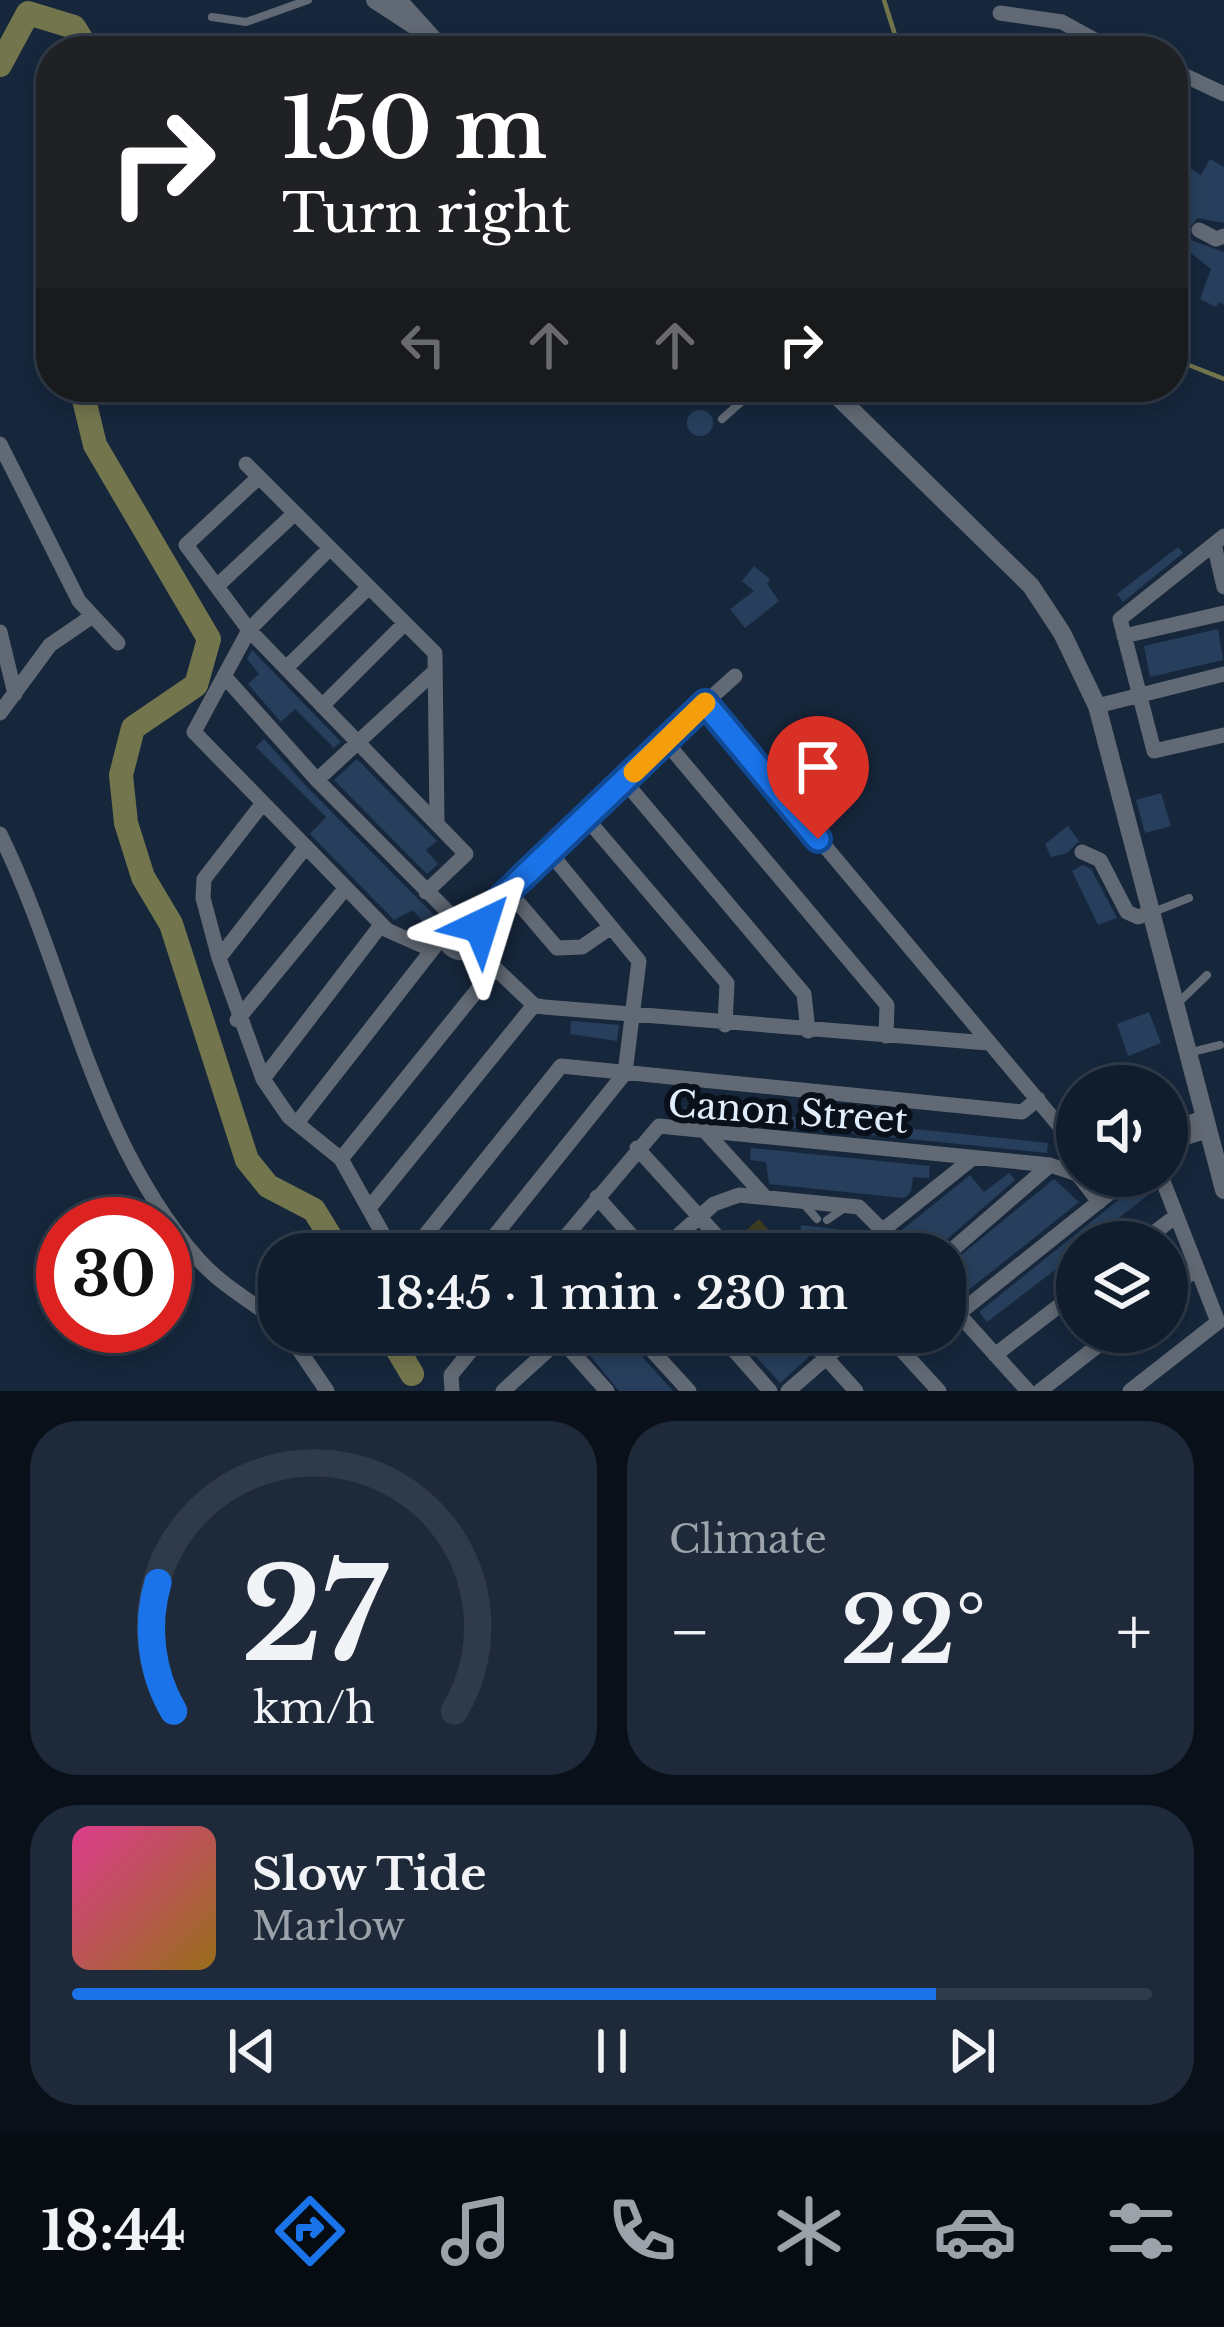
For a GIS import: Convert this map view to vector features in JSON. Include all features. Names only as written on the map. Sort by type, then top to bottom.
[{"type":"street","points":[[375,0],[428,33]]},
{"type":"street","points":[[398,0],[431,36]]},
{"type":"street","points":[[1000,13],[1062,22],[1088,36]]},
{"type":"street","points":[[1188,77],[1224,94]]},
{"type":"street","points":[[1199,230],[1216,239],[1224,236]]},
{"type":"street","points":[[843,402],[1031,586],[1063,633],[1097,706],[1184,1054],[1223,1181]]},
{"type":"street","points":[[0,444],[21,494],[48,530],[91,617],[118,643]]},
{"type":"street","points":[[246,464],[435,653],[437,824]]},
{"type":"street","points":[[259,477],[186,545],[249,630],[466,854],[426,892]]},
{"type":"street","points":[[217,586],[296,513]]},
{"type":"street","points":[[1219,540],[1224,587]]},
{"type":"street","points":[[1219,540],[1120,619],[1154,751],[1224,735]]},
{"type":"street","points":[[330,548],[249,630],[194,732],[381,925],[455,951],[475,949],[534,1005],[634,1018],[988,1043]]},
{"type":"street","points":[[286,668],[369,587]]},
{"type":"street","points":[[1124,636],[1224,613]]},
{"type":"street","points":[[0,713],[50,645],[91,617]]},
{"type":"street","points":[[322,706],[405,623]]},
{"type":"street","points":[[0,632],[15,694]]},
{"type":"street","points":[[317,780],[435,671]]},
{"type":"street","points":[[1097,706],[1224,674]]},
{"type":"street","points":[[224,676],[317,780],[452,916]]},
{"type":"street","points":[[478,920],[735,676]]},
{"type":"street","points":[[705,703],[1056,1121]]},
{"type":"street","points":[[665,742],[887,1005],[886,1036]]},
{"type":"street","points":[[625,782],[804,994],[808,1030]]},
{"type":"street","points":[[263,803],[204,879],[203,898],[219,958],[237,1020],[263,1079],[297,1123],[341,1160],[383,1233]]},
{"type":"street","points":[[587,819],[727,983],[725,1025]]},
{"type":"street","points":[[0,834],[21,877],[74,1035],[112,1120],[171,1226],[202,1264],[258,1306]]},
{"type":"street","points":[[219,958],[304,849]]},
{"type":"street","points":[[1082,852],[1100,860],[1132,917],[1149,914]]},
{"type":"street","points":[[497,1233],[625,1073],[634,1018],[639,961],[551,854]]},
{"type":"street","points":[[237,1020],[344,890]]},
{"type":"street","points":[[509,892],[557,948],[582,947],[611,927]]},
{"type":"street","points":[[297,1123],[438,943],[452,916],[463,913],[478,920]]},
{"type":"street","points":[[475,949],[482,938],[478,920]]},
{"type":"street","points":[[263,1079],[381,925]]},
{"type":"street","points":[[341,1160],[495,968]]},
{"type":"street","points":[[370,1207],[534,1005]]},
{"type":"street","points":[[427,1233],[561,1066],[1022,1112],[1038,1099]]},
{"type":"street","points":[[1188,1127],[1205,1125]]},
{"type":"street","points":[[1188,1133],[1205,1125]]},
{"type":"street","name":"Canon Street","points":[[571,1233],[659,1126],[1056,1167]]},
{"type":"street","points":[[704,1130],[764,1197]]},
{"type":"street","points":[[637,1148],[714,1233]]},
{"type":"street","points":[[880,1233],[973,1157]]},
{"type":"street","points":[[966,1238],[1050,1165]]},
{"type":"street","points":[[679,1233],[726,1196],[865,1209],[888,1233]]},
{"type":"street","points":[[597,1197],[632,1233]]},
{"type":"street","name":"Canon Street","points":[[1095,1197],[1099,1202]]},
{"type":"street","points":[[966,1308],[1105,1197]]},
{"type":"street","points":[[1130,1391],[1218,1322],[1169,1197]]},
{"type":"street","points":[[1169,1221],[1176,1216]]},
{"type":"street","points":[[1188,1275],[1196,1269]]},
{"type":"street","points":[[995,1355],[1056,1308]]},
{"type":"street","points":[[966,1323],[1028,1391]]},
{"type":"street","points":[[301,1353],[326,1391]]},
{"type":"street","points":[[452,1391],[451,1375],[469,1353]]},
{"type":"street","points":[[503,1391],[542,1353]]},
{"type":"street","points":[[576,1353],[607,1391]]},
{"type":"street","points":[[654,1353],[689,1391]]},
{"type":"street","points":[[737,1353],[770,1391]]},
{"type":"street","points":[[822,1353],[856,1391]]},
{"type":"street","points":[[788,1391],[832,1353]]},
{"type":"street","points":[[904,1353],[939,1391]]},
{"type":"street","points":[[1040,1391],[1088,1353]]},
{"type":"lane","points":[[212,17],[246,22],[308,0]]},
{"type":"lane","points":[[722,419],[741,402]]},
{"type":"lane","points":[[1149,914],[1189,898]]},
{"type":"lane","points":[[1173,1006],[1207,975]]},
{"type":"lane","points":[[1184,1054],[1220,1045]]},
{"type":"lane","points":[[801,1201],[822,1219],[847,1206]]},
{"type":"green space","points":[[759,1219],[771,1233],[743,1233]]},
{"type":"building","points":[[1210,159],[1224,167],[1224,223],[1197,218],[1188,231],[1188,167],[1201,175]]},
{"type":"building","points":[[1188,234],[1193,241],[1224,252],[1224,305],[1219,302],[1216,307],[1200,299],[1211,269],[1188,251]]},
{"type":"building","points":[[700,410],[713,423],[700,436],[687,423]]},
{"type":"building","points":[[1178,547],[1183,553],[1123,602],[1117,594]]},
{"type":"building","points":[[754,566],[770,579],[767,584],[779,601],[745,628],[730,609],[754,591],[742,581]]},
{"type":"building","points":[[1218,629],[1223,660],[1150,677],[1144,646]]},
{"type":"building","points":[[252,650],[341,742],[334,748],[295,709],[281,722],[248,684],[259,674],[247,659]]},
{"type":"building","points":[[264,739],[435,916],[425,925],[413,910],[394,920],[310,834],[326,817],[256,747]]},
{"type":"building","points":[[357,759],[437,841],[426,850],[438,864],[427,874],[334,780]]},
{"type":"building","points":[[1161,793],[1171,826],[1145,833],[1136,800]]},
{"type":"building","points":[[1068,826],[1079,841],[1067,853],[1051,857],[1045,844]]},
{"type":"building","points":[[1083,865],[1091,869],[1117,918],[1098,925],[1072,871]]},
{"type":"building","points":[[1149,1012],[1161,1043],[1128,1056],[1117,1024]]},
{"type":"building","points":[[571,1021],[619,1025],[617,1041],[570,1034]]},
{"type":"building","points":[[685,1107],[1048,1143],[1047,1153],[684,1116]]},
{"type":"building","points":[[751,1148],[930,1166],[929,1178],[913,1177],[911,1192],[904,1198],[769,1184],[766,1162],[750,1160]]},
{"type":"building","points":[[1009,1173],[1015,1180],[954,1233],[902,1230],[970,1175],[984,1192]]},
{"type":"building","points":[[1054,1179],[1056,1197],[1074,1197],[1079,1202],[966,1292],[966,1251]]},
{"type":"building","points":[[1122,1197],[1146,1197],[1115,1221],[1092,1221]]},
{"type":"building","points":[[801,1225],[841,1230],[841,1233],[800,1233]]},
{"type":"building","points":[[1056,1250],[1056,1269],[987,1322],[979,1312]]},
{"type":"building","points":[[588,1353],[639,1353],[673,1391],[619,1391]]},
{"type":"building","points":[[753,1353],[805,1353],[809,1357],[780,1383]]},
{"type":"waterway","points":[[884,0],[895,36]]},
{"type":"waterway","points":[[0,65],[28,13],[74,27],[80,36]]},
{"type":"waterway","points":[[1188,365],[1224,379]]},
{"type":"waterway","points":[[85,402],[95,445],[209,639],[196,685],[133,728],[121,775],[126,823],[143,877],[171,924],[247,1160],[268,1186],[314,1210],[328,1233]]},
{"type":"waterway","points":[[400,1353],[412,1374]]},
{"type":"slow traffic","points":[[634,772],[705,703]]},
{"type":"route","points":[[481,926],[478,920],[705,703],[818,839]]}]
